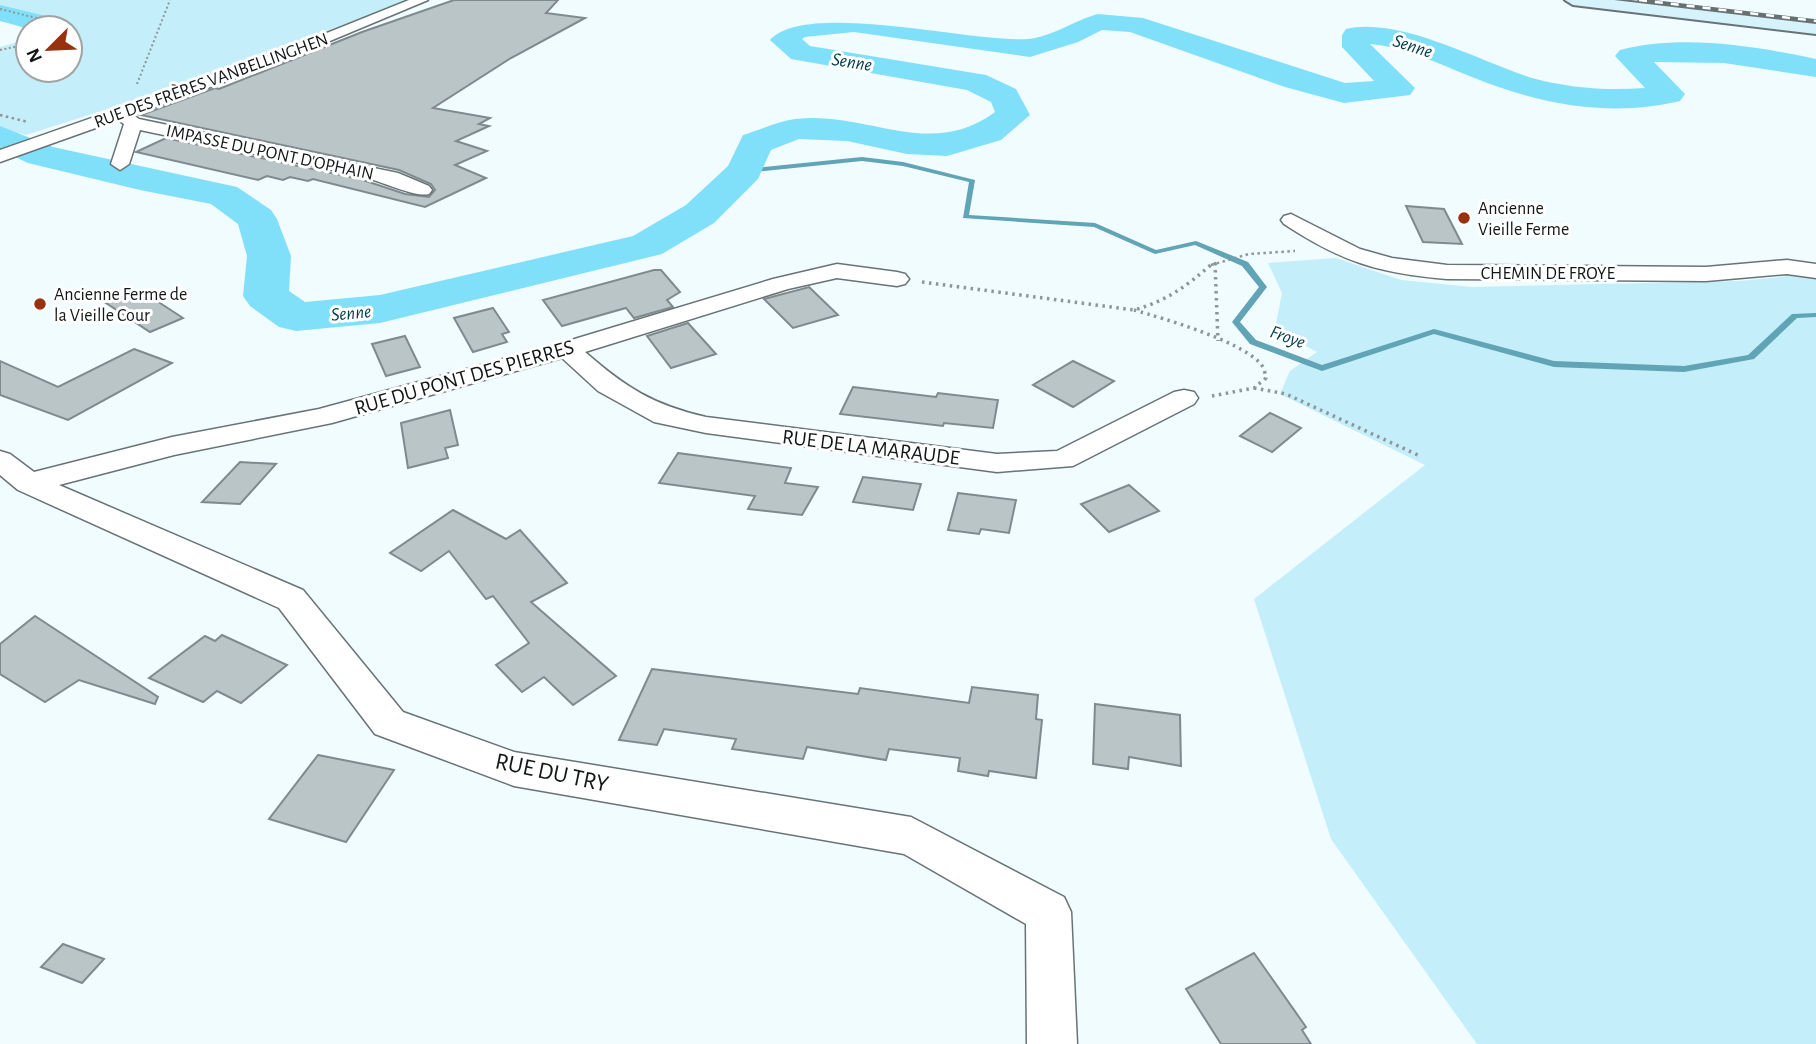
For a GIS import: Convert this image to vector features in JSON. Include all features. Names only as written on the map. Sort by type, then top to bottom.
[{"type":"street","name":"RUE DES FRÈRES VANBELLINGHEN","points":[[0,156],[130,114],[421,0]]},
{"type":"street","points":[[1573,0],[1816,29]]},
{"type":"street","name":"RUE DES FRÈRES VANBELLINGHEN","points":[[120,164],[130,114]]},
{"type":"street","name":"IMPASSE DU PONT D'OPHAIN","points":[[130,114],[391,177],[422,190]]},
{"type":"street","name":"CHEMIN DE FROYE","points":[[1291,220],[1340,249],[1407,268],[1447,272],[1706,274],[1787,267],[1816,271]]},
{"type":"street","name":"RUE DU PONT DES PIERRES","points":[[14,471],[172,446],[322,417],[567,349],[768,288],[837,271],[897,279]]},
{"type":"street","name":"RUE DE LA MARAUDE","points":[[567,349],[607,385],[664,416],[706,425],[998,463],[1063,460],[1184,398]]},
{"type":"street","name":"RUE DU TRY","points":[[14,471],[291,600],[388,723],[514,769],[911,836],[1048,912],[1052,1044]]},
{"type":"path","points":[[130,114],[129,103],[170,0]]},
{"type":"path","points":[[0,9],[20,14]]},
{"type":"path","points":[[1134,310],[1157,304],[1184,289],[1216,262],[1249,254],[1340,249]]},
{"type":"path","points":[[1216,262],[1218,341]]},
{"type":"path","points":[[897,279],[1134,310],[1164,317],[1260,363],[1266,378],[1254,388]]},
{"type":"path","points":[[1184,398],[1199,398],[1254,388],[1286,394],[1420,456]]},
{"type":"shaded area","points":[[0,0],[407,0],[202,79],[26,135],[0,128],[0,47],[14,43],[14,84],[84,84],[84,14],[14,16],[0,12]]},
{"type":"shaded area","points":[[1336,258],[1401,280],[1472,287],[1739,281],[1799,275],[1816,277],[1816,1044],[1477,1044],[1331,839],[1254,599],[1425,465],[1280,394],[1290,371],[1317,352],[1275,329],[1282,293],[1268,263]]},
{"type":"building","points":[[454,0],[558,0],[546,13],[585,18],[511,58],[433,108],[490,118],[479,124],[489,126],[456,141],[487,151],[455,165],[486,178],[425,207],[313,179],[308,181],[290,177],[283,180],[267,176],[258,180],[136,152],[166,138],[360,179],[405,194],[429,197],[435,190],[431,184],[399,170],[141,115],[215,88],[219,89],[362,32]]},
{"type":"building","points":[[1406,206],[1444,209],[1462,244],[1423,242]]},
{"type":"building","points":[[661,270],[680,292],[667,300],[673,307],[634,318],[626,308],[562,326],[543,300]]},
{"type":"building","points":[[809,287],[838,315],[793,328],[764,299]]},
{"type":"building","points":[[140,290],[183,318],[150,332],[106,303]]},
{"type":"building","points":[[493,308],[509,332],[502,334],[507,342],[473,352],[454,318]]},
{"type":"building","points":[[688,323],[716,354],[671,368],[647,336]]},
{"type":"building","points":[[405,336],[420,367],[386,376],[372,344]]},
{"type":"building","points":[[134,349],[172,363],[68,420],[0,395],[0,361],[58,387]]},
{"type":"building","points":[[1073,361],[1114,381],[1073,407],[1033,385]]},
{"type":"building","points":[[853,387],[936,397],[938,393],[998,400],[993,428],[944,423],[943,426],[840,414]]},
{"type":"building","points":[[450,410],[458,445],[445,448],[448,458],[408,468],[401,423]]},
{"type":"building","points":[[1270,413],[1301,428],[1272,452],[1240,436]]},
{"type":"building","points":[[678,453],[791,468],[785,483],[818,487],[802,515],[748,509],[755,496],[659,483]]},
{"type":"building","points":[[240,462],[276,464],[240,504],[202,502]]},
{"type":"building","points":[[863,477],[921,484],[913,510],[853,502]]},
{"type":"building","points":[[1129,485],[1159,511],[1109,532],[1081,504]]},
{"type":"building","points":[[958,493],[1016,500],[1009,533],[981,529],[979,534],[948,530]]},
{"type":"building","points":[[453,510],[506,539],[520,530],[567,583],[531,602],[616,676],[573,705],[544,677],[522,692],[496,665],[529,643],[493,596],[486,599],[449,551],[421,571],[390,553]]},
{"type":"building","points":[[35,616],[158,697],[155,704],[79,680],[45,702],[0,674],[0,644]]},
{"type":"building","points":[[222,635],[287,665],[241,703],[217,691],[203,702],[149,678],[205,636],[215,641]]},
{"type":"building","points":[[652,669],[858,694],[860,688],[969,703],[972,687],[1038,695],[1036,719],[1042,720],[1036,778],[989,771],[988,776],[958,771],[960,758],[889,749],[886,760],[807,747],[803,759],[732,749],[736,739],[664,729],[657,745],[619,740]]},
{"type":"building","points":[[1095,704],[1180,715],[1181,766],[1129,757],[1128,769],[1093,764]]},
{"type":"building","points":[[318,755],[394,770],[346,842],[269,819]]},
{"type":"building","points":[[63,944],[104,959],[82,983],[41,967]]},
{"type":"building","points":[[1254,953],[1306,1027],[1302,1030],[1311,1044],[1221,1044],[1186,989]]},
{"type":"waterway","name":"Senne","points":[[0,13],[14,16]]},
{"type":"waterway","name":"Senne","points":[[0,137],[41,155],[140,179],[223,195],[257,219],[269,256],[266,296],[296,317],[380,309],[647,245],[700,214],[745,171],[756,143],[796,129],[847,131],[907,143],[947,145],[989,133],[1013,115],[1005,96],[975,82],[801,53],[784,40],[797,29],[854,24],[1030,48],[1068,36],[1098,22],[1133,24],[1296,80],[1344,93],[1399,88],[1356,47],[1356,35],[1399,40],[1520,84],[1594,98],[1632,99],[1669,94],[1630,56],[1724,54],[1816,68]]},
{"type":"waterway","name":"Froye","points":[[745,171],[862,159],[903,164],[973,181],[965,217],[1095,225],[1155,252],[1196,243],[1245,264],[1263,287],[1236,322],[1253,342],[1322,368],[1434,331],[1554,364],[1684,369],[1751,357],[1795,316],[1816,315]]},
{"type":"railway","points":[[1639,0],[1816,21]]},
{"type":"place","name":"Ancienne Vieille Ferme","points":[[1464,218]]},
{"type":"place","name":"Ancienne Ferme de la Vieille Cour","points":[[40,304]]}]
